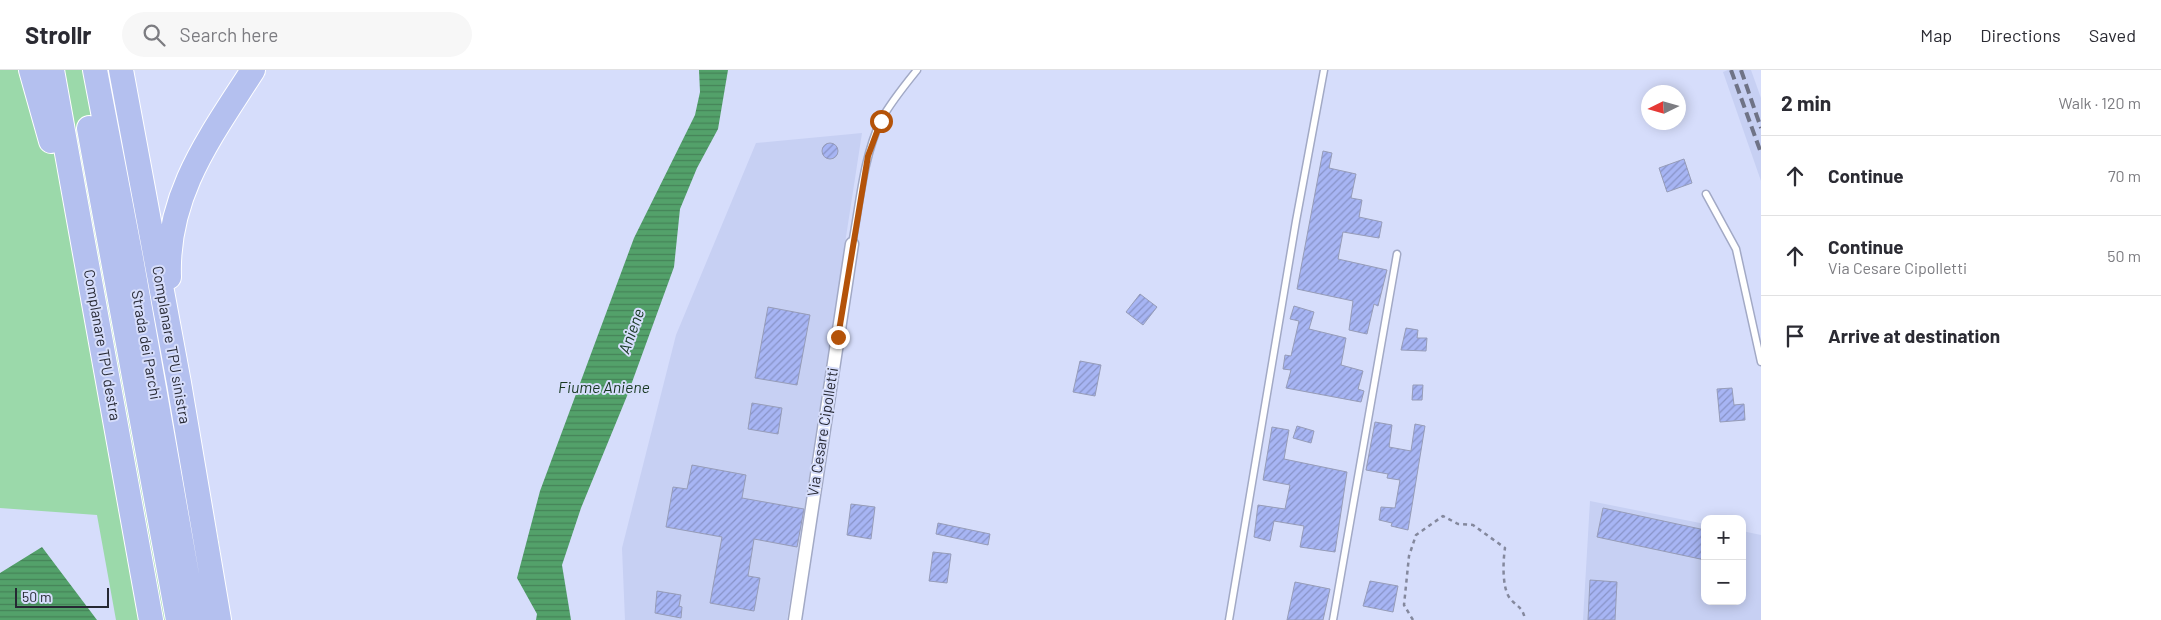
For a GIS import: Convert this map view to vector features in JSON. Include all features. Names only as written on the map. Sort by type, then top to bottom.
[{"type":"highway","points":[[32,70],[92,293]]},
{"type":"highway","name":"Complanare TPU destra","points":[[52,70],[151,620]]},
{"type":"highway","name":"Strada dei Parchi","points":[[78,70],[178,620]]},
{"type":"highway","name":"Strada dei Parchi","points":[[95,70],[195,620]]},
{"type":"highway","name":"Complanare TPU sinistra","points":[[120,70],[220,620]]},
{"type":"highway","points":[[178,383],[169,266],[175,215],[196,159],[253,70]]},
{"type":"street","name":"Via Cesare Cipolletti","points":[[795,620],[852,244]]},
{"type":"lane","points":[[852,244],[868,156],[881,121],[896,96],[917,70]]},
{"type":"lane","points":[[1229,620],[1296,221],[1324,70]]},
{"type":"lane","points":[[1706,194],[1736,249],[1761,362]]},
{"type":"lane","points":[[1333,620],[1397,254]]},
{"type":"path","points":[[1413,620],[1404,605],[1409,556],[1416,535],[1443,516],[1458,524],[1473,526],[1505,548],[1503,565],[1509,596],[1524,612],[1525,620]]},
{"type":"shaded area","points":[[0,70],[129,70],[219,543],[229,620],[116,620],[97,515],[0,508]]},
{"type":"shaded area","points":[[1728,70],[1751,70],[1761,98],[1761,181],[1723,72]]},
{"type":"shaded area","points":[[862,133],[787,620],[625,620],[622,548],[676,335],[756,143]]},
{"type":"shaded area","points":[[1590,501],[1701,523],[1701,605],[1746,605],[1746,532],[1761,535],[1761,620],[1583,620]]},
{"type":"water","name":"Fiume Aniene","points":[[699,70],[728,70],[718,129],[697,168],[680,209],[674,267],[627,396],[581,508],[562,565],[571,620],[536,620],[537,614],[517,578],[540,491],[634,238],[695,115],[700,92]]},
{"type":"water","points":[[42,547],[97,620],[0,620],[0,573]]},
{"type":"building","points":[[830,143],[836,145],[838,151],[836,157],[830,159],[824,157],[822,151],[824,145]]},
{"type":"building","points":[[1323,151],[1332,153],[1329,168],[1356,174],[1351,198],[1362,200],[1359,217],[1382,222],[1379,238],[1343,232],[1338,259],[1387,270],[1378,306],[1374,304],[1367,334],[1349,330],[1353,301],[1297,289]]},
{"type":"building","points":[[1684,159],[1692,183],[1667,192],[1659,168]]},
{"type":"building","points":[[1140,294],[1157,307],[1143,325],[1126,312]]},
{"type":"building","points":[[1294,306],[1314,312],[1309,329],[1346,338],[1341,365],[1363,371],[1358,389],[1364,391],[1361,402],[1286,388],[1291,370],[1283,369],[1285,355],[1291,356],[1299,321],[1290,319]]},
{"type":"building","points":[[768,307],[810,315],[797,385],[755,378]]},
{"type":"building","points":[[1406,328],[1418,330],[1417,338],[1427,338],[1426,351],[1401,350]]},
{"type":"building","points":[[1080,361],[1101,365],[1095,396],[1073,392]]},
{"type":"building","points":[[1413,385],[1423,385],[1422,400],[1412,400]]},
{"type":"building","points":[[1732,388],[1734,405],[1744,404],[1745,420],[1720,422],[1717,389]]},
{"type":"building","points":[[752,403],[782,408],[778,434],[748,429]]},
{"type":"building","points":[[1375,422],[1392,425],[1389,447],[1411,451],[1415,424],[1425,426],[1408,530],[1391,526],[1392,523],[1379,520],[1381,507],[1395,508],[1400,480],[1387,478],[1388,474],[1366,470]]},
{"type":"building","points":[[1297,426],[1314,431],[1311,443],[1293,438]]},
{"type":"building","points":[[1272,427],[1289,430],[1284,459],[1347,472],[1335,552],[1300,547],[1304,526],[1274,521],[1270,541],[1254,537],[1258,505],[1285,509],[1290,485],[1263,480]]},
{"type":"building","points":[[692,465],[746,475],[742,498],[804,509],[797,547],[754,539],[748,576],[760,578],[754,611],[710,603],[722,537],[666,527],[673,487],[687,489]]},
{"type":"building","points":[[851,504],[875,507],[871,539],[847,535]]},
{"type":"building","points":[[1603,508],[1701,529],[1701,559],[1597,537]]},
{"type":"building","points":[[938,523],[990,534],[988,545],[936,534]]},
{"type":"building","points":[[933,552],[951,554],[947,583],[929,581]]},
{"type":"building","points":[[1590,580],[1617,582],[1615,620],[1588,620]]},
{"type":"building","points":[[1370,581],[1398,586],[1393,612],[1363,606]]},
{"type":"building","points":[[1295,582],[1330,589],[1323,620],[1287,620]]},
{"type":"building","points":[[657,591],[681,595],[679,606],[682,607],[681,618],[655,613]]},
{"type":"railway","points":[[1731,70],[1761,153]]},
{"type":"railway","points":[[1741,70],[1761,128]]},
{"type":"route","points":[[838,337],[868,156],[881,121]]},
{"type":"water label","name":"Aniene","points":[[631,331]]}]
